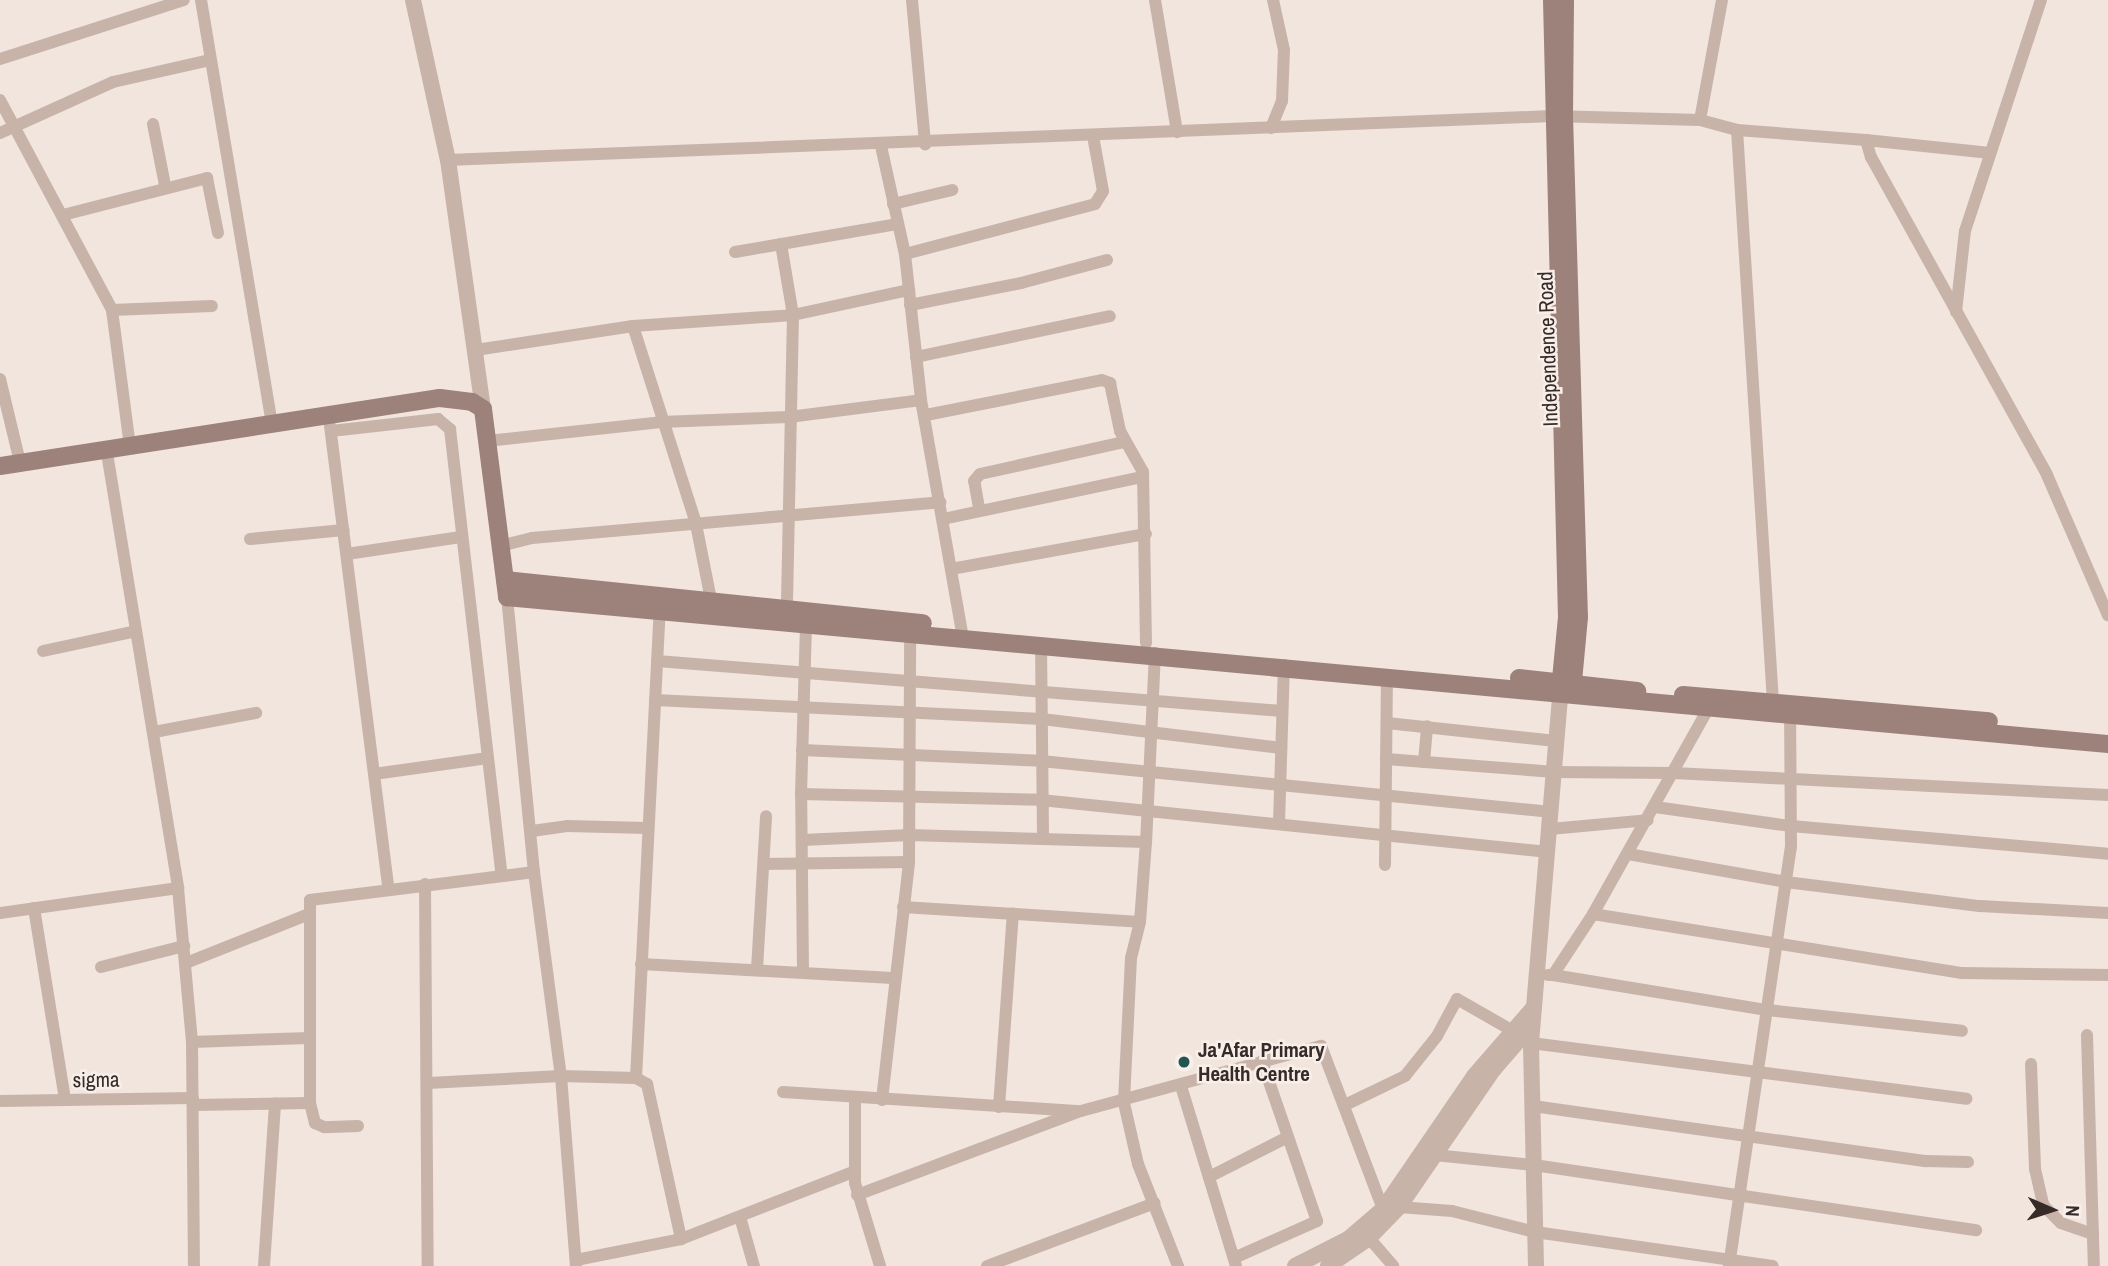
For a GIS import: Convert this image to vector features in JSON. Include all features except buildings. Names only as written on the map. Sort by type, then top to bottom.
[{"type":"main road","name":"Independence Road","points":[[1552,0],[1579,617],[1567,688]]},
{"type":"main road","name":"Independence Road","points":[[1558,116],[1566,0]]},
{"type":"main road","points":[[0,466],[107,453],[272,423],[330,423],[440,398],[472,402],[483,409],[506,589]]},
{"type":"main road","points":[[506,589],[711,600],[1041,643],[1151,648],[1387,677],[1773,703],[2108,744]]},
{"type":"main road","points":[[506,589],[910,634],[961,632],[1567,688],[1708,709],[1790,716],[2108,732]]},
{"type":"street","points":[[0,59],[184,0]]},
{"type":"street","points":[[201,0],[272,423]]},
{"type":"street","points":[[413,0],[448,160],[483,409]]},
{"type":"street","points":[[912,0],[925,144]]},
{"type":"street","points":[[1155,0],[1177,132]]},
{"type":"street","points":[[1271,128],[1282,101],[1284,51],[1273,0]]},
{"type":"street","points":[[1700,120],[1722,0]]},
{"type":"street","points":[[1956,312],[1965,232],[2041,0]]},
{"type":"street","points":[[0,133],[113,82],[210,60]]},
{"type":"street","points":[[0,100],[16,125],[112,310],[130,447]]},
{"type":"street","points":[[448,160],[881,146],[1558,116],[1700,120],[1737,130],[1990,153]]},
{"type":"street","points":[[153,124],[164,185]]},
{"type":"street","points":[[1737,130],[1773,703]]},
{"type":"street","points":[[905,254],[1095,204],[1103,191],[1093,136]]},
{"type":"street","points":[[1866,140],[1956,312],[2047,475],[2108,615]]},
{"type":"street","points":[[881,146],[905,254],[921,400],[926,415],[961,632]]},
{"type":"street","points":[[63,215],[164,185],[207,178],[218,233]]},
{"type":"street","points":[[893,204],[953,190]]},
{"type":"street","points":[[735,252],[897,224]]},
{"type":"street","points":[[781,244],[793,315],[787,609]]},
{"type":"street","points":[[910,305],[1021,284],[1107,260]]},
{"type":"street","points":[[476,350],[633,326],[793,315],[909,290]]},
{"type":"street","points":[[112,310],[212,306]]},
{"type":"street","points":[[916,357],[1110,316]]},
{"type":"street","points":[[633,326],[661,422],[696,524],[711,600]]},
{"type":"street","points":[[0,379],[20,462]]},
{"type":"street","points":[[926,415],[1102,380],[1114,388],[1125,442],[1143,477],[1153,699],[1140,922],[1131,958],[1124,1103],[1131,1142],[1178,1266]]},
{"type":"street","points":[[487,441],[661,422],[789,417],[921,400]]},
{"type":"street","points":[[388,888],[330,423],[438,419],[445,422],[450,429],[502,876]]},
{"type":"street","points":[[979,508],[974,481],[979,474],[1125,442]]},
{"type":"street","points":[[107,453],[178,888],[192,1042],[194,1266]]},
{"type":"street","points":[[943,519],[979,508],[1143,477]]},
{"type":"street","points":[[500,546],[532,538],[940,502]]},
{"type":"street","points":[[250,540],[344,530]]},
{"type":"street","points":[[951,569],[1146,534]]},
{"type":"street","points":[[347,554],[461,537]]},
{"type":"street","points":[[506,589],[534,872],[561,1076],[576,1263],[681,1239],[853,1172]]},
{"type":"street","points":[[636,1078],[660,608]]},
{"type":"street","points":[[803,972],[804,865],[801,794],[806,624]]},
{"type":"street","points":[[43,650],[136,631]]},
{"type":"street","points":[[882,1100],[893,978],[909,862],[912,714],[910,634]]},
{"type":"street","points":[[1041,643],[1043,839]]},
{"type":"street","points":[[657,661],[1282,711]]},
{"type":"street","points":[[1279,823],[1278,785],[1284,665]]},
{"type":"street","points":[[1385,865],[1387,677]]},
{"type":"street","points":[[1536,1266],[1531,1043],[1534,1006],[1545,974],[1548,852],[1556,741],[1567,688]]},
{"type":"street","points":[[655,700],[1041,719],[1151,735],[1281,748]]},
{"type":"street","points":[[1545,974],[1593,914],[1708,709]]},
{"type":"street","points":[[154,732],[256,713]]},
{"type":"street","points":[[1730,1264],[1786,882],[1791,826],[1790,716]]},
{"type":"street","points":[[1387,723],[1556,741]]},
{"type":"street","points":[[1423,762],[1427,726]]},
{"type":"street","points":[[802,750],[1041,761],[1387,798],[1551,812]]},
{"type":"street","points":[[374,774],[488,758]]},
{"type":"street","points":[[1386,759],[1554,772],[1674,773],[1790,783],[2108,795]]},
{"type":"street","points":[[801,794],[909,793],[1041,800],[1548,852]]},
{"type":"street","points":[[1655,807],[1791,826],[2108,854]]},
{"type":"street","points":[[757,969],[766,816]]},
{"type":"street","points":[[1550,829],[1648,820]]},
{"type":"street","points":[[532,831],[567,826],[647,828]]},
{"type":"street","points":[[803,840],[910,835],[1146,842]]},
{"type":"street","points":[[1629,854],[1786,882],[1980,906],[2108,913]]},
{"type":"street","points":[[764,864],[909,862]]},
{"type":"street","points":[[358,1126],[315,1123],[310,1103],[309,914],[314,896],[534,872]]},
{"type":"street","points":[[425,884],[428,1266]]},
{"type":"street","points":[[0,913],[178,888]]},
{"type":"street","points":[[903,907],[1140,922]]},
{"type":"street","points":[[34,908],[65,1099]]},
{"type":"street","points":[[186,963],[309,914]]},
{"type":"street","points":[[999,1107],[1013,914]]},
{"type":"street","points":[[1593,914],[1962,973],[2108,975]]},
{"type":"street","points":[[101,967],[184,946]]},
{"type":"street","points":[[641,964],[893,978]]},
{"type":"street","points":[[1545,974],[1767,1010],[1962,1031]]},
{"type":"street","points":[[1345,1105],[1405,1076],[1437,1037],[1457,999],[1513,1031]]},
{"type":"street","points":[[1295,1266],[1348,1239],[1391,1208],[1474,1076],[1534,1006]]},
{"type":"street","points":[[1328,1266],[1369,1238],[1434,1155],[1494,1069],[1533,1024]]},
{"type":"street","points":[[2087,1035],[2094,1266]]},
{"type":"street","points":[[192,1042],[309,1038]]},
{"type":"street","points":[[1531,1043],[1966,1099]]},
{"type":"street","points":[[857,1195],[1081,1111],[1124,1103],[1321,1046],[1391,1208]]},
{"type":"street","points":[[1181,1086],[1235,1262],[1317,1221],[1286,1138],[1262,1061]]},
{"type":"street","points":[[2031,1064],[2035,1169],[2043,1205],[2061,1223],[2093,1234]]},
{"type":"street","points":[[428,1083],[561,1076],[636,1078],[647,1084],[653,1096],[681,1239]]},
{"type":"street","points":[[783,1092],[1081,1111]]},
{"type":"street","points":[[855,1098],[853,1172],[857,1195],[880,1266]]},
{"type":"street","name":"sigma","points":[[0,1101],[65,1099],[310,1103]]},
{"type":"street","points":[[264,1266],[275,1103]]},
{"type":"street","points":[[1533,1106],[1926,1161],[1968,1162]]},
{"type":"street","points":[[1209,1177],[1286,1138]]},
{"type":"street","points":[[1434,1155],[1534,1165],[1739,1199],[1976,1230]]},
{"type":"street","points":[[987,1266],[1155,1203]]},
{"type":"street","points":[[1391,1208],[1452,1212],[1535,1232],[1730,1264],[1773,1266]]},
{"type":"street","points":[[740,1217],[754,1266]]},
{"type":"street","points":[[1369,1238],[1393,1266]]},
{"type":"place","name":"Ja'Afar Primary Health Centre","points":[[1184,1062]]}]
